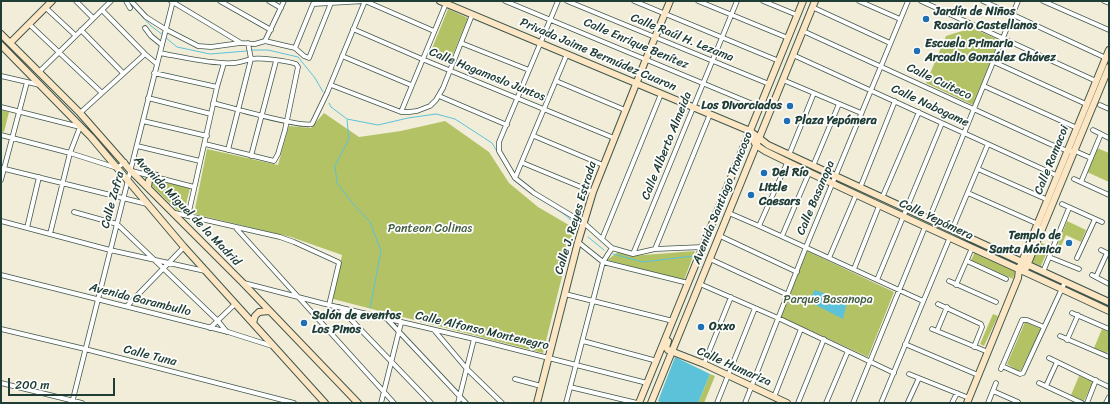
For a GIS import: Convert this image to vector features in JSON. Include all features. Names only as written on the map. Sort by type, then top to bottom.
[{"type":"main road","points":[[10,43],[52,1]]},
{"type":"main road","name":"Calle J. Reyes Estrada","points":[[537,403],[578,242],[593,192],[670,1]]},
{"type":"main road","name":"Avenida Santiago Troncoso","points":[[638,403],[743,152],[749,132],[803,1]]},
{"type":"main road","name":"Avenida Santiago Troncoso","points":[[651,403],[815,1]]},
{"type":"main road","name":"Privada Jaime Bermúdez Cuaron","points":[[444,2],[710,114],[759,138]]},
{"type":"main road","name":"Avenida Miguel de la Madrid","points":[[1,34],[80,113],[131,170],[242,282],[358,403]]},
{"type":"main road","name":"Avenida Miguel de la Madrid","points":[[1,45],[118,168],[128,182],[184,247],[325,403]]},
{"type":"main road","name":"Calle Ramacoi","points":[[1025,264],[1038,224],[1109,50]]},
{"type":"main road","name":"Calle Ramacoi","points":[[968,400],[1018,278],[1106,80],[1109,67]]},
{"type":"main road","points":[[749,132],[756,145]]},
{"type":"main road","name":"Calle Yepómera","points":[[759,138],[768,145],[812,166],[1109,302]]},
{"type":"main road","points":[[743,152],[756,145],[768,145]]},
{"type":"main road","name":"Calle Yepómera","points":[[756,145],[762,150],[833,185],[950,237],[1109,311]]},
{"type":"main road","points":[[148,187],[149,180],[156,176]]},
{"type":"main road","points":[[253,323],[255,316],[259,312],[269,311]]},
{"type":"main road","points":[[672,351],[668,350],[666,347],[676,318],[676,313]]},
{"type":"main road","name":"Calle Humariza","points":[[672,351],[704,364],[787,403]]},
{"type":"street","points":[[76,1],[93,18]]},
{"type":"street","points":[[39,72],[110,1]]},
{"type":"street","points":[[126,1],[130,8]]},
{"type":"street","points":[[131,1],[146,17],[165,31],[193,44],[202,47],[211,47],[241,43]]},
{"type":"street","points":[[172,1],[248,46],[266,41],[295,48],[308,58],[331,3]]},
{"type":"street","name":"Calle Zafra","points":[[72,402],[172,1]]},
{"type":"street","points":[[220,1],[271,30]]},
{"type":"street","points":[[269,1],[281,8]]},
{"type":"street","points":[[266,41],[284,1]]},
{"type":"street","points":[[213,103],[310,125],[314,122],[331,85],[365,1]]},
{"type":"street","points":[[295,48],[313,4],[365,1],[434,31]]},
{"type":"street","name":"Calle Enrique Benítez","points":[[505,1],[760,107]]},
{"type":"street","points":[[558,1],[498,147],[499,151],[516,178],[534,193],[584,223],[612,248],[633,254],[655,249],[703,247]]},
{"type":"street","name":"Calle Raúl H. Lezama","points":[[567,1],[769,84]]},
{"type":"street","points":[[634,1],[778,61]]},
{"type":"street","points":[[698,1],[788,38]]},
{"type":"street","name":"Calle Alberto Almeida","points":[[633,254],[737,1]]},
{"type":"street","points":[[763,1],[797,15]]},
{"type":"street","points":[[859,1],[900,20]]},
{"type":"street","name":"Calle Basanopa","points":[[745,403],[806,247],[908,1]]},
{"type":"street","points":[[921,1],[1096,81]]},
{"type":"street","points":[[983,1],[1106,58]]},
{"type":"street","points":[[929,219],[1018,1]]},
{"type":"street","points":[[1104,1],[1109,3]]},
{"type":"street","points":[[401,112],[434,31],[444,2]]},
{"type":"street","points":[[1046,2],[1109,30]]},
{"type":"street","points":[[46,8],[75,35]]},
{"type":"street","points":[[812,8],[890,43]]},
{"type":"street","points":[[102,10],[145,54],[157,64]]},
{"type":"street","points":[[331,85],[401,112],[409,112],[425,108],[433,104],[439,96],[472,15]]},
{"type":"street","points":[[29,24],[101,92]]},
{"type":"street","points":[[145,28],[151,36],[162,44]]},
{"type":"street","name":"Calle Hagamoslo Juntos","points":[[353,29],[422,60],[614,138]]},
{"type":"street","points":[[81,30],[123,73]]},
{"type":"street","name":"Calle Cuiteco","points":[[803,31],[1068,151]]},
{"type":"street","points":[[461,43],[529,70]]},
{"type":"street","points":[[228,150],[250,57],[248,46]]},
{"type":"street","points":[[160,53],[224,63],[239,63],[250,57],[292,62],[298,67],[287,121],[275,160],[272,162],[205,144]]},
{"type":"street","points":[[80,113],[101,92],[145,54]]},
{"type":"street","points":[[516,178],[567,54]]},
{"type":"street","name":"Calle Nabogame","points":[[793,55],[1058,176]]},
{"type":"street","points":[[342,56],[412,85]]},
{"type":"street","points":[[251,156],[276,61]]},
{"type":"street","points":[[994,62],[1086,104]]},
{"type":"street","points":[[188,216],[213,103],[224,63]]},
{"type":"street","points":[[154,73],[217,87]]},
{"type":"street","points":[[1,76],[40,85]]},
{"type":"street","points":[[783,80],[862,113]]},
{"type":"street","points":[[556,81],[625,110]]},
{"type":"street","points":[[1,180],[2,168],[12,138],[27,82]]},
{"type":"street","points":[[984,86],[1077,128]]},
{"type":"street","points":[[789,155],[814,93]]},
{"type":"street","points":[[602,240],[661,94]]},
{"type":"street","points":[[439,96],[507,125]]},
{"type":"street","points":[[148,98],[211,114]]},
{"type":"street","points":[[860,188],[895,101]]},
{"type":"street","points":[[812,166],[839,104]]},
{"type":"street","points":[[1100,105],[1109,109]]},
{"type":"street","points":[[1,106],[80,127],[70,153],[50,234]]},
{"type":"street","points":[[882,198],[919,112]]},
{"type":"street","points":[[655,249],[710,114]]},
{"type":"street","points":[[142,121],[206,136]]},
{"type":"street","points":[[877,280],[942,122]]},
{"type":"street","points":[[1093,130],[1109,138]]},
{"type":"street","points":[[1081,182],[1101,134]]},
{"type":"street","points":[[1,135],[70,153],[118,168],[125,162]]},
{"type":"street","points":[[534,136],[603,165]]},
{"type":"street","points":[[952,230],[988,144]]},
{"type":"street","points":[[137,146],[200,161]]},
{"type":"street","points":[[1068,151],[1075,151],[1091,158]]},
{"type":"street","points":[[759,226],[787,162]]},
{"type":"street","points":[[523,163],[593,192]]},
{"type":"street","points":[[2,168],[147,204]]},
{"type":"street","points":[[978,169],[1048,200]]},
{"type":"street","points":[[131,170],[194,187]]},
{"type":"street","points":[[782,236],[809,173]]},
{"type":"street","points":[[27,228],[39,177]]},
{"type":"street","points":[[1074,179],[1109,195]]},
{"type":"street","points":[[968,193],[1038,224]]},
{"type":"street","points":[[829,258],[856,195]]},
{"type":"street","points":[[1062,204],[1102,222]]},
{"type":"street","points":[[854,270],[879,206]]},
{"type":"street","points":[[1043,272],[1069,208]]},
{"type":"street","points":[[74,212],[117,224],[228,332]]},
{"type":"street","points":[[174,213],[287,239],[338,262],[329,305]]},
{"type":"street","points":[[729,213],[923,301]]},
{"type":"street","points":[[1077,258],[1095,219]]},
{"type":"street","points":[[1,221],[110,250],[206,271]]},
{"type":"street","points":[[235,226],[394,403]]},
{"type":"street","points":[[853,403],[925,227]]},
{"type":"street","points":[[720,236],[797,272]]},
{"type":"street","points":[[881,403],[950,237]]},
{"type":"street","points":[[578,242],[603,262],[688,283]]},
{"type":"street","points":[[127,306],[184,247]]},
{"type":"street","points":[[566,403],[603,262],[612,248]]},
{"type":"street","points":[[956,285],[972,248]]},
{"type":"street","points":[[1096,277],[1108,253],[1101,250]]},
{"type":"street","points":[[1049,257],[1079,270]]},
{"type":"street","points":[[710,259],[788,295]]},
{"type":"street","points":[[966,261],[1006,279]]},
{"type":"street","name":"Avenida Garambullo","points":[[1,275],[228,332],[274,347]]},
{"type":"street","points":[[1092,275],[1109,284]]},
{"type":"street","name":"Calle Alfonso Montenegro","points":[[242,282],[401,323],[474,339],[647,383]]},
{"type":"street","points":[[949,282],[996,302]]},
{"type":"street","points":[[1044,327],[1027,320],[1022,320],[1001,368],[1022,374],[1062,289],[1065,282]]},
{"type":"street","points":[[700,284],[824,339],[894,373]]},
{"type":"street","points":[[565,294],[673,321]]},
{"type":"street","points":[[704,364],[731,297]]},
{"type":"street","points":[[210,328],[235,304]]},
{"type":"street","points":[[938,304],[981,324],[982,326],[974,347]]},
{"type":"street","points":[[338,307],[431,403]]},
{"type":"street","points":[[936,331],[947,307]]},
{"type":"street","points":[[717,403],[755,308]]},
{"type":"street","points":[[1072,313],[1109,329]]},
{"type":"street","points":[[1067,340],[1078,315]]},
{"type":"street","points":[[388,319],[466,403]]},
{"type":"street","points":[[381,403],[401,323]]},
{"type":"street","name":"Calle Tuna","points":[[1,329],[294,403]]},
{"type":"street","points":[[774,397],[802,329]]},
{"type":"street","points":[[932,329],[988,352]]},
{"type":"street","points":[[434,330],[467,369],[502,403]]},
{"type":"street","points":[[1060,336],[1109,356]]},
{"type":"street","points":[[458,403],[474,339]]},
{"type":"street","points":[[798,403],[824,339]]},
{"type":"street","points":[[583,341],[657,360]]},
{"type":"street","points":[[905,344],[978,375]]},
{"type":"street","points":[[826,403],[848,351]]},
{"type":"street","points":[[1049,358],[1109,387]]},
{"type":"street","points":[[1046,386],[1057,362]]},
{"type":"street","points":[[909,374],[957,393],[968,400]]},
{"type":"street","points":[[902,400],[909,403],[919,378]]},
{"type":"street","points":[[515,379],[541,386]]},
{"type":"street","points":[[1087,403],[1096,380]]},
{"type":"street","points":[[1,383],[72,402],[82,403]]},
{"type":"street","points":[[988,403],[996,383]]},
{"type":"street","points":[[1039,383],[1082,403]]},
{"type":"street","points":[[570,387],[638,403]]},
{"type":"street","points":[[992,391],[1010,401],[1018,402]]},
{"type":"street","points":[[952,403],[957,393]]},
{"type":"street","points":[[1106,403],[1109,397]]},
{"type":"green space","points":[[448,9],[468,18],[449,64],[429,56]]},
{"type":"green space","points":[[972,28],[999,40],[973,105],[926,83],[946,36]]},
{"type":"green space","points":[[1,110],[9,112],[4,132],[1,131]]},
{"type":"green space","name":"Panteon Colinas","points":[[324,113],[359,137],[401,131],[445,121],[489,152],[509,183],[538,207],[574,228],[543,353],[333,299],[342,255],[291,237],[194,214],[207,149],[278,165],[289,126],[311,128]]},
{"type":"green space","points":[[1097,148],[1109,153],[1109,182],[1087,172]]},
{"type":"green space","points":[[153,179],[190,188],[184,212],[179,212],[151,185],[150,180]]},
{"type":"green space","points":[[1067,221],[1086,230],[1081,242],[1066,235],[1061,246],[1058,244]]},
{"type":"green space","points":[[1040,242],[1049,247],[1041,266],[1032,262]]},
{"type":"green space","points":[[695,251],[684,280],[607,260],[618,252],[631,256]]},
{"type":"green space","name":"Parque Basanopa","points":[[807,251],[894,292],[868,357],[781,317]]},
{"type":"green space","points":[[975,252],[1015,271],[1013,279],[971,260]]},
{"type":"green space","points":[[993,314],[998,316],[984,346],[980,344]]},
{"type":"green space","points":[[1025,322],[1041,329],[1020,372],[1007,364]]},
{"type":"green space","points":[[1102,329],[1109,332],[1109,348],[1107,353],[1094,348]]},
{"type":"green space","points":[[710,374],[715,376],[704,403],[698,403]]},
{"type":"green space","points":[[1079,376],[1093,382],[1084,401],[1071,395]]},
{"type":"water","points":[[815,290],[847,302],[843,319],[808,301]]},
{"type":"water","points":[[675,357],[710,374],[698,403],[662,403],[658,401]]},
{"type":"waterway","points":[[132,5],[151,26],[163,35]]},
{"type":"waterway","points":[[165,37],[177,47],[210,54],[247,51]]},
{"type":"waterway","points":[[251,50],[268,50],[298,57],[315,78],[323,92]]},
{"type":"waterway","points":[[329,103],[331,107],[347,119],[378,125],[408,118],[436,114],[455,119],[492,143],[512,176]]},
{"type":"waterway","points":[[347,120],[349,139],[335,166],[337,183],[354,205],[370,222],[381,251],[370,308]]},
{"type":"waterway","points":[[526,189],[565,215],[576,226]]},
{"type":"waterway","points":[[588,237],[604,250]]},
{"type":"waterway","points":[[613,254],[643,262],[693,256]]},
{"type":"place","name":"Jardín de Niños Rosario Castellanos","points":[[926,19]]},
{"type":"place","name":"Escuela Primaria Arcadio González Chávez","points":[[917,51]]},
{"type":"place","name":"Los Divorciados","points":[[790,106]]},
{"type":"place","name":"Plaza Yepómera","points":[[787,121]]},
{"type":"place","name":"Del Río","points":[[764,173]]},
{"type":"place","name":"Little Caesars","points":[[751,195]]},
{"type":"place","name":"Templo de Santa Mónica","points":[[1069,243]]},
{"type":"place","name":"Salón de eventos Los Pinos","points":[[304,323]]},
{"type":"place","name":"Oxxo","points":[[701,327]]}]
